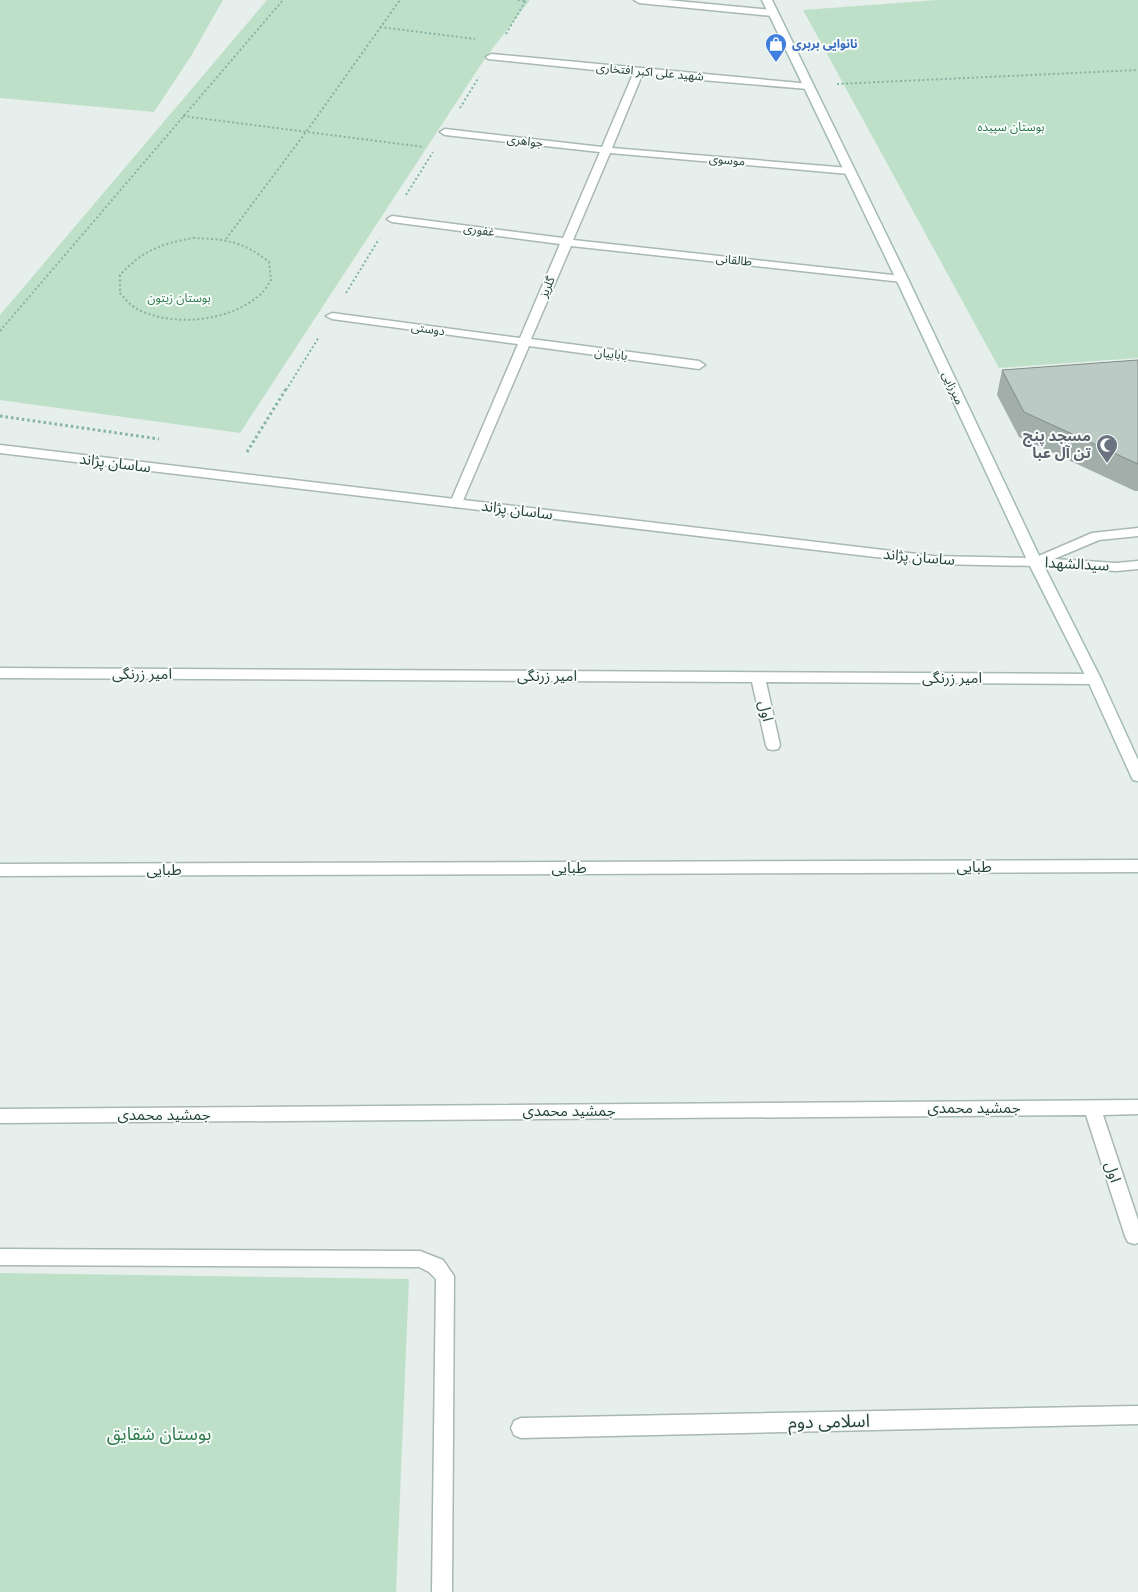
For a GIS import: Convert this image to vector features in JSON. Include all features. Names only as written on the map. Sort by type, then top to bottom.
[{"type":"street","points":[[639,0],[773,13]]},
{"type":"street","name":"میرزایی","points":[[767,0],[902,279],[1035,562],[1094,679],[1138,776]]},
{"type":"street","name":"شهید علی اکبر افتخاری","points":[[491,57],[638,72],[808,86]]},
{"type":"street","name":"گلریز","points":[[456,503],[638,72]]},
{"type":"street","name":"جواهری","points":[[445,132],[605,150]]},
{"type":"street","name":"موسوی","points":[[605,150],[850,171]]},
{"type":"street","name":"غفوری","points":[[392,219],[566,242]]},
{"type":"street","name":"طالقانی","points":[[566,242],[902,279]]},
{"type":"street","name":"دوستی","points":[[332,316],[524,342]]},
{"type":"street","name":"باباییان","points":[[524,342],[699,365]]},
{"type":"street","name":"ساسان پژاند","points":[[0,449],[934,560],[1035,562]]},
{"type":"street","name":"سیدالشهدا","points":[[1035,562],[1097,536],[1138,532]]},
{"type":"street","name":"سیدالشهدا","points":[[1035,562],[1116,567],[1138,565]]},
{"type":"street","name":"امیر زرنگی","points":[[0,673],[1094,679]]},
{"type":"street","name":"اول","points":[[758,677],[774,745]]},
{"type":"street","name":"طبایی","points":[[0,870],[1138,866]]},
{"type":"street","name":"اول","points":[[1092,1107],[1134,1236]]},
{"type":"street","name":"جمشید محمدی","points":[[0,1116],[1138,1107]]},
{"type":"street","points":[[0,1257],[420,1260],[436,1266],[445,1276],[442,1592]]},
{"type":"street","name":"اسلامی دوم","points":[[521,1428],[1138,1415]]},
{"type":"path","points":[[0,330],[282,0]]},
{"type":"path","points":[[226,239],[306,132],[400,0]]},
{"type":"path","points":[[518,0],[526,1]]},
{"type":"path","points":[[380,28],[482,40]]},
{"type":"path","points":[[808,86],[1138,70]]},
{"type":"path","points":[[183,116],[426,147]]},
{"type":"path","points":[[193,238],[226,239],[252,248],[269,262],[271,280],[258,298],[232,312],[198,319],[164,318],[136,309],[120,293],[120,275],[135,258],[161,244],[193,238]]},
{"type":"path","points":[[0,416],[162,440]]},
{"type":"path","points":[[238,451],[248,452]]},
{"type":"green space","points":[[0,0],[223,0],[191,56],[154,112],[0,98]]},
{"type":"green space","name":"بوستان زیتون","points":[[267,0],[530,0],[486,57],[240,433],[0,400],[0,315]]},
{"type":"green space","name":"بوستان سپیده","points":[[937,0],[1138,0],[1138,358],[999,368],[803,10]]},
{"type":"green space","name":"بوستان شقایق","points":[[0,1273],[409,1279],[396,1592],[0,1592]]},
{"type":"building","points":[[1138,360],[1138,464],[1024,412],[1002,370]]},
{"type":"place","name":"نانوایی بربری","points":[[776,63]]},
{"type":"place","name":"مسجد پنج تن آل عبا","points":[[1107,464]]}]
